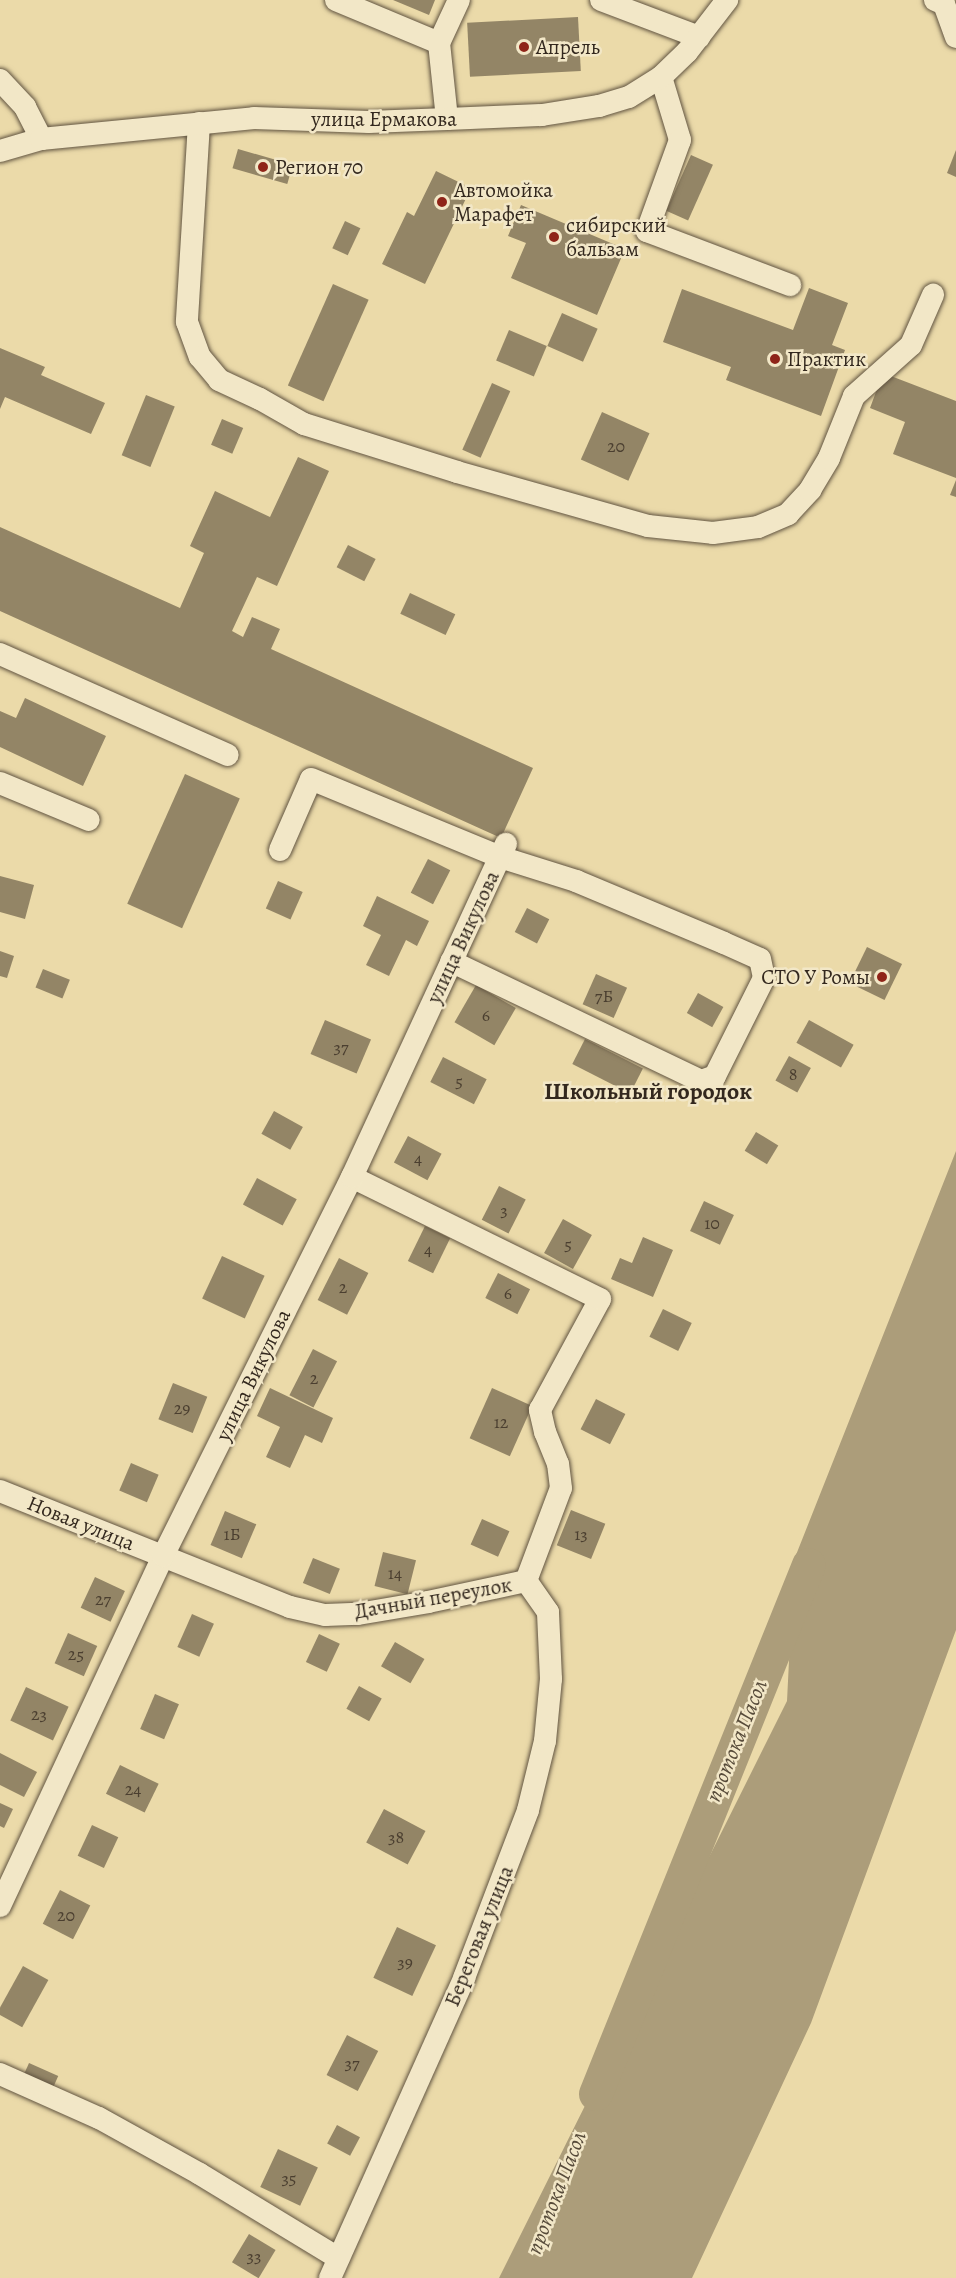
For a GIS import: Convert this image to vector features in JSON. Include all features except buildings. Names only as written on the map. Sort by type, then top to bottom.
[{"type":"street","points":[[336,0],[439,44]]},
{"type":"street","points":[[447,120],[439,44],[459,0]]},
{"type":"street","points":[[602,0],[699,37]]},
{"type":"street","points":[[935,0],[944,4],[956,37]]},
{"type":"street","name":"улица Ермакова","points":[[0,151],[41,139],[254,118],[369,122],[447,120],[542,115],[599,106],[629,97],[661,77],[699,37],[716,4]]},
{"type":"street","points":[[661,77],[680,140],[647,231],[790,285]]},
{"type":"street","points":[[0,80],[25,107],[41,139]]},
{"type":"street","points":[[199,123],[188,322],[200,357],[219,380],[260,399],[304,424],[457,472],[648,526],[713,533],[758,526],[788,514],[810,490],[829,459],[854,396],[911,345],[933,295]]},
{"type":"street","points":[[0,654],[228,755]]},
{"type":"street","points":[[280,850],[311,779],[503,850],[760,959],[764,978],[715,1076],[700,1081],[452,961]]},
{"type":"street","points":[[0,783],[89,820]]},
{"type":"street","name":"улица Викулова","points":[[0,1906],[163,1556],[352,1177],[503,850]]},
{"type":"street","name":"Дачный переулок","points":[[163,1556],[290,1607],[325,1615],[358,1614],[526,1581],[561,1488],[558,1464],[544,1432],[540,1410],[600,1299],[352,1177]]},
{"type":"street","name":"Новая улица","points":[[0,1491],[163,1556]]},
{"type":"street","name":"Береговая улица","points":[[334,2268],[464,1978],[528,1810],[545,1741],[551,1679],[548,1612],[526,1581]]},
{"type":"street","points":[[0,2074],[99,2118],[200,2174],[334,2268]]},
{"type":"water","points":[[956,1151],[956,1630],[811,2023],[692,2278],[499,2278],[787,1701],[794,1560]]},
{"type":"waterway","name":"протока Пасол","points":[[596,2094],[809,1565]]},
{"type":"place","name":"Апрель","points":[[524,47]]},
{"type":"place","name":"Регион 70","points":[[263,167]]},
{"type":"place","name":"Автомойка Марафет","points":[[442,202]]},
{"type":"place","name":"сибирский бальзам","points":[[554,237]]},
{"type":"place","name":"Практик","points":[[775,359]]},
{"type":"place","name":"СТО У Ромы","points":[[882,977]]},
{"type":"district","name":"Школьный городок","points":[[648,1092]]}]
